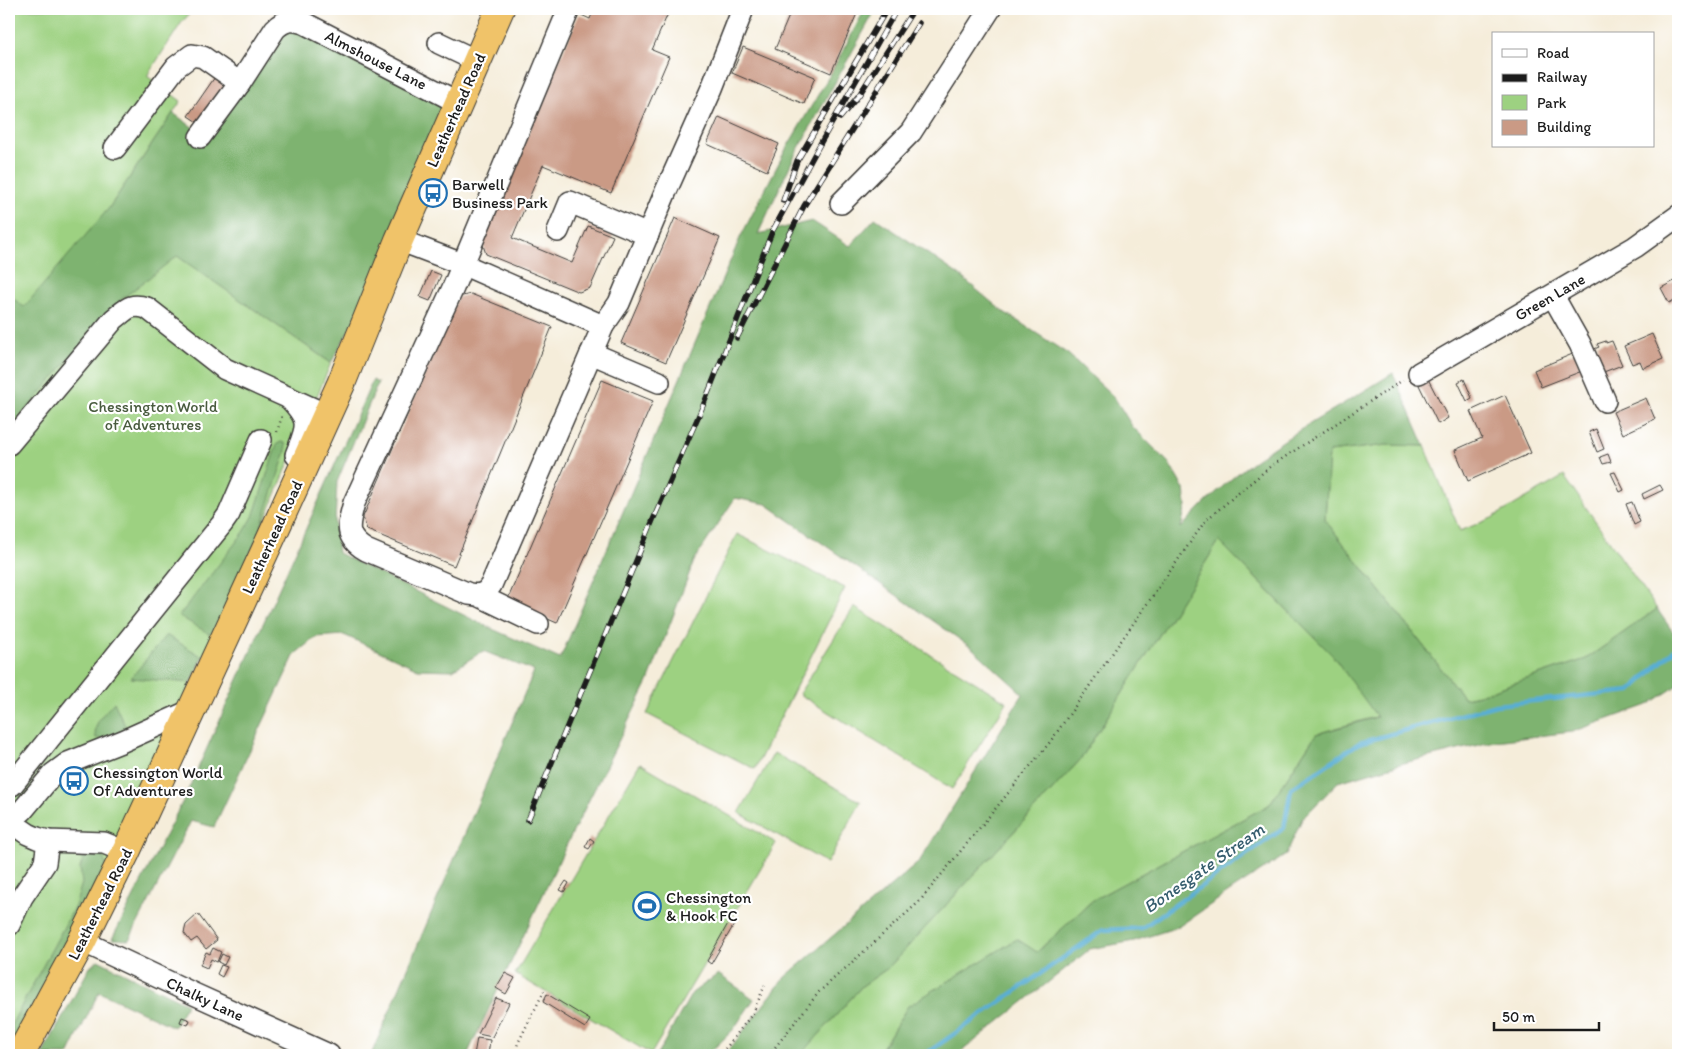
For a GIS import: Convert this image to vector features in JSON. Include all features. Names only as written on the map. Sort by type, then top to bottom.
[{"type":"highway","name":"Leatherhead Road","points":[[20,1055],[82,940],[126,852],[272,536],[327,414],[399,240],[500,9]]},
{"type":"street","points":[[538,624],[478,595],[470,594],[366,550],[351,538],[348,528],[354,503],[453,288],[570,9]]},
{"type":"street","points":[[478,595],[486,592],[491,585],[603,326],[619,303],[712,88],[743,9]]},
{"type":"street","points":[[842,203],[911,132],[990,9]]},
{"type":"street","name":"Almshouse Lane","points":[[200,137],[240,83],[275,29],[282,23],[298,21],[459,103]]},
{"type":"street","points":[[439,43],[477,61]]},
{"type":"street","points":[[116,148],[176,67],[192,55],[204,58],[240,83]]},
{"type":"street","points":[[558,231],[570,202],[648,235]]},
{"type":"street","name":"Green Lane","points":[[1419,373],[1635,247],[1678,216]]},
{"type":"street","points":[[399,240],[462,264],[603,326]]},
{"type":"street","points":[[1552,296],[1580,344],[1605,400]]},
{"type":"street","points":[[15,440],[116,320],[130,306],[138,305],[147,308],[226,370],[327,414]]},
{"type":"street","points":[[591,353],[659,382]]},
{"type":"street","points":[[272,536],[280,496],[306,426],[304,416],[289,398]]},
{"type":"street","points":[[12,785],[222,524],[261,440]]},
{"type":"street","points":[[9,815],[22,811],[53,774],[68,763],[192,710]]},
{"type":"street","points":[[9,821],[38,838],[104,842],[126,852]]},
{"type":"street","points":[[9,925],[22,898],[45,863],[38,838]]},
{"type":"street","name":"Chalky Lane","points":[[82,940],[194,994],[329,1055]]},
{"type":"path","points":[[769,1055],[819,992],[919,902],[1050,742],[1206,520],[1271,466],[1406,378],[1419,373]]},
{"type":"path","points":[[717,1055],[726,1048],[753,1013],[765,985]]},
{"type":"path","points":[[515,1055],[518,1043],[544,991]]},
{"type":"green space","name":"Chessington World of Adventures","points":[[9,9],[194,9],[182,22],[147,76],[181,101],[109,208],[331,363],[257,539],[107,869],[9,1046]]},
{"type":"green space","points":[[865,9],[876,9],[795,155],[758,234],[812,221],[850,246],[875,218],[959,275],[1001,310],[1068,354],[1114,397],[1132,426],[1168,462],[1184,489],[1186,505],[1181,528],[1214,494],[1251,463],[1303,428],[1393,373],[1425,446],[1387,445],[1329,452],[1325,520],[1464,698],[1479,695],[1586,659],[1657,609],[1673,632],[1678,630],[1678,685],[1648,705],[1572,732],[1495,741],[1404,763],[1338,782],[1302,819],[1286,855],[1178,927],[1134,941],[1090,949],[957,1055],[878,1055],[908,1006],[1017,939],[1037,952],[1093,900],[1269,805],[1316,734],[1377,717],[1333,656],[1219,541],[1080,760],[888,968],[862,986],[801,1055],[725,1055],[785,977],[919,862],[1023,694],[972,648],[766,504],[735,498],[694,561],[648,682],[567,844],[467,1055],[371,1055],[534,671],[483,651],[453,670],[418,669],[344,635],[316,637],[295,654],[214,827],[191,821],[129,940],[112,939],[184,799],[373,380],[378,383],[337,482],[335,523],[338,553],[490,628],[560,659],[740,238],[786,149],[831,73]]},
{"type":"green space","points":[[300,29],[448,106],[364,303],[331,363],[177,256],[118,302],[9,430],[9,295],[24,307],[109,208],[173,113],[208,138],[284,30]]},
{"type":"green space","points":[[285,443],[286,451],[257,539],[213,636],[179,616],[244,532],[253,517],[277,444]]},
{"type":"green space","points":[[1387,445],[1425,446],[1460,531],[1492,518],[1564,476],[1657,609],[1586,659],[1479,695],[1464,698],[1325,520],[1329,452]]},
{"type":"green space","points":[[737,534],[845,588],[755,769],[647,714]]},
{"type":"green space","points":[[1219,541],[1333,656],[1378,716],[1316,734],[1269,805],[1093,900],[1037,952],[908,1006],[878,1055],[801,1055],[862,986],[888,968],[1080,760]]},
{"type":"green space","points":[[854,607],[1007,702],[952,789],[799,694]]},
{"type":"green space","points":[[166,635],[203,657],[191,683],[131,678]]},
{"type":"green space","points":[[114,702],[128,732],[102,739],[96,738],[95,733],[98,723]]},
{"type":"green space","points":[[774,753],[861,802],[827,863],[739,813]]},
{"type":"green space","name":"Chessington & Hook FC","points":[[640,763],[776,843],[651,1054],[515,974]]},
{"type":"green space","points":[[84,856],[103,857],[107,869],[9,1055],[9,1029],[75,906],[82,883],[80,868]]},
{"type":"green space","points":[[98,960],[187,1004],[174,1027],[99,992],[68,1055],[42,1055],[90,967]]},
{"type":"green space","points":[[718,974],[754,999],[733,1030],[707,1055],[657,1055],[692,993]]},
{"type":"building","points":[[594,9],[670,9],[652,50],[669,57],[611,193],[543,165],[512,238],[572,263],[588,226],[613,236],[590,288],[579,292],[486,254],[482,242],[579,14],[590,19]]},
{"type":"building","points":[[792,9],[859,9],[831,73],[775,49]]},
{"type":"building","points":[[743,47],[815,77],[804,104],[732,73]]},
{"type":"building","points":[[215,77],[228,86],[202,125],[188,116]]},
{"type":"building","points":[[719,117],[779,144],[767,171],[707,144]]},
{"type":"building","points":[[675,218],[720,238],[666,362],[621,343]]},
{"type":"building","points":[[431,271],[441,275],[430,301],[420,297]]},
{"type":"building","points":[[1678,279],[1678,298],[1669,303],[1661,288]]},
{"type":"building","points":[[471,294],[552,327],[454,566],[367,530],[363,517],[458,297]]},
{"type":"building","points":[[1652,334],[1663,359],[1643,368],[1640,361],[1632,364],[1624,346]]},
{"type":"building","points":[[1606,341],[1606,343],[1612,341],[1622,365],[1601,373],[1592,350],[1599,347],[1597,344]]},
{"type":"building","points":[[1575,353],[1582,371],[1541,387],[1534,370]]},
{"type":"building","points":[[1428,379],[1448,418],[1438,424],[1419,385]]},
{"type":"building","points":[[1464,379],[1472,398],[1467,401],[1458,382]]},
{"type":"building","points":[[602,380],[653,401],[557,623],[507,601]]},
{"type":"building","points":[[1505,395],[1531,453],[1468,481],[1455,450],[1482,438],[1470,411]]},
{"type":"building","points":[[1646,398],[1655,419],[1623,434],[1613,412]]},
{"type":"building","points":[[1596,429],[1604,449],[1597,452],[1589,432]]},
{"type":"building","points":[[1608,454],[1611,462],[1603,464],[1600,457]]},
{"type":"building","points":[[1615,472],[1624,490],[1620,492],[1611,473]]},
{"type":"building","points":[[1660,485],[1663,490],[1644,499],[1642,494]]},
{"type":"building","points":[[1632,502],[1640,522],[1634,525],[1626,504]]},
{"type":"building","points":[[590,838],[594,841],[589,849],[585,847]]},
{"type":"building","points":[[566,881],[569,883],[564,892],[560,890]]},
{"type":"building","points":[[198,914],[217,940],[206,949],[197,938],[191,942],[184,933],[186,925]]},
{"type":"building","points":[[730,920],[735,923],[711,964],[707,961]]},
{"type":"building","points":[[213,948],[221,952],[217,962],[211,959],[207,968],[200,965],[206,952],[210,954]]},
{"type":"building","points":[[222,954],[228,957],[224,965],[218,962]]},
{"type":"building","points":[[221,965],[227,967],[222,977],[217,974]]},
{"type":"building","points":[[505,973],[515,978],[506,994],[496,988]]},
{"type":"building","points":[[547,994],[590,1020],[585,1028],[543,1002]]},
{"type":"building","points":[[496,998],[509,1003],[492,1037],[478,1034]]},
{"type":"building","points":[[182,1017],[190,1020],[188,1025],[180,1022]]},
{"type":"building","points":[[477,1038],[490,1040],[488,1055],[474,1055]]},
{"type":"waterway","name":"Bonesgate Stream","points":[[924,1055],[1103,930],[1142,928],[1284,828],[1291,789],[1359,743],[1496,705],[1630,691],[1674,650],[1678,653]]},
{"type":"railway","points":[[783,201],[797,161],[887,9]]},
{"type":"railway","points":[[528,820],[653,520],[705,401],[772,232],[897,9]]},
{"type":"railway","points":[[840,118],[859,95],[914,9]]},
{"type":"railway","points":[[737,338],[804,206],[919,23]]},
{"type":"place","name":"Barwell Business Park","points":[[433,193]]},
{"type":"place","name":"Chessington World Of Adventures","points":[[74,781]]},
{"type":"place","name":"Chessington & Hook FC","points":[[647,906]]}]
